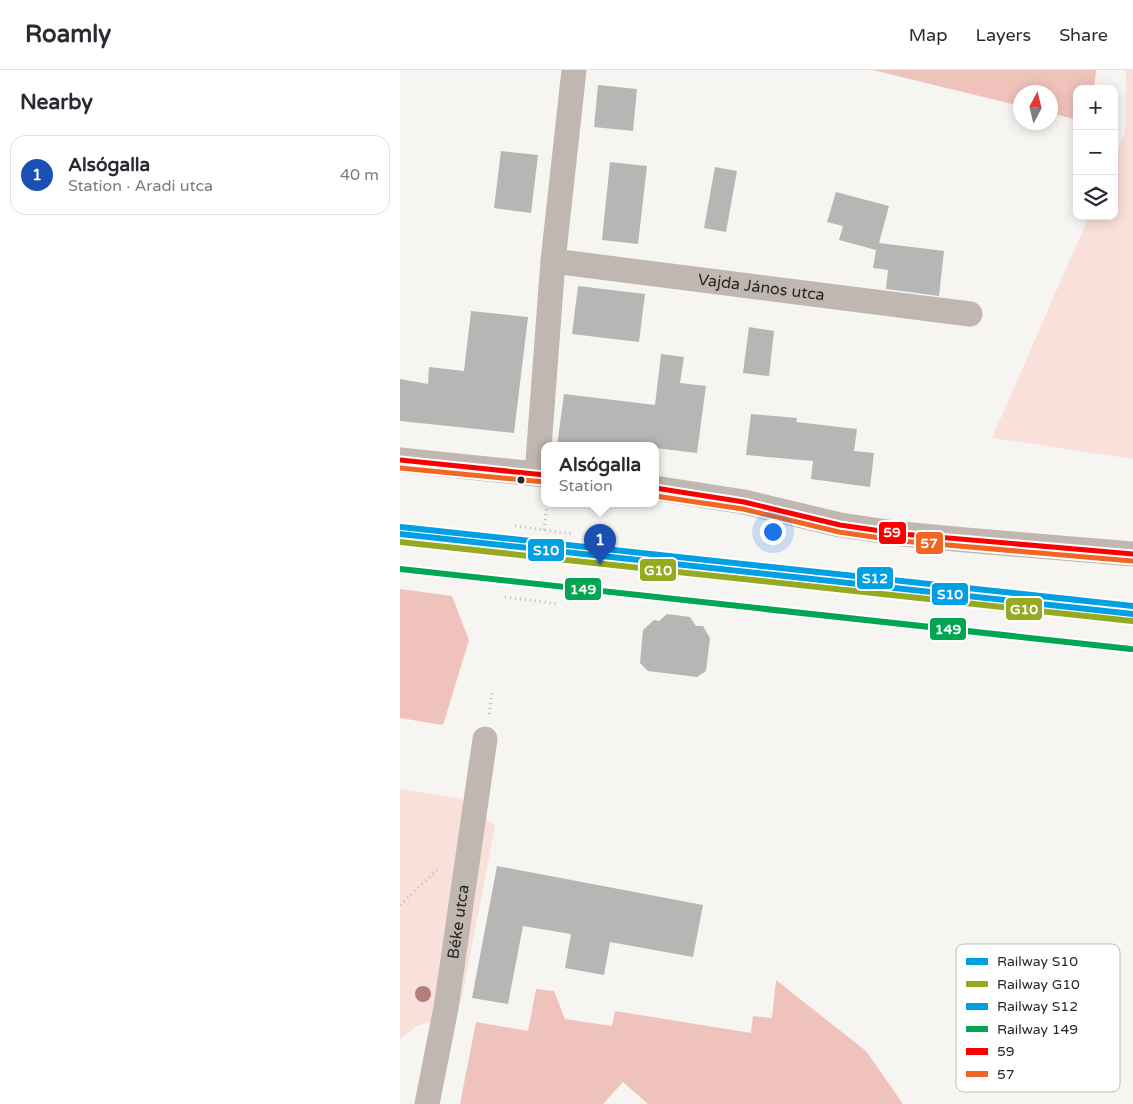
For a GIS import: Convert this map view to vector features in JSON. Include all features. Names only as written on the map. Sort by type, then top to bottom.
[{"type":"street","points":[[543,442],[553,261],[574,70]]},
{"type":"street","name":"Vajda János utca","points":[[553,261],[970,314]]},
{"type":"street","points":[[400,460],[541,475]]},
{"type":"street","points":[[659,489],[744,502],[840,524],[902,534],[1133,554]]},
{"type":"street","name":"Béke utca","points":[[427,1104],[446,1008],[485,739]]},
{"type":"path","points":[[544,530],[547,507]]},
{"type":"path","points":[[515,526],[574,534]]},
{"type":"path","points":[[505,597],[559,604]]},
{"type":"shaded area","points":[[873,70],[1096,70],[1094,85],[1073,85],[1073,119],[1058,115],[1058,85],[1013,85],[1013,104]]},
{"type":"shaded area","points":[[1126,70],[1133,70],[1133,459],[992,438],[1087,220],[1118,220],[1118,148],[1125,133]]},
{"type":"shaded area","points":[[400,589],[452,596],[469,640],[443,725],[400,718]]},
{"type":"shaded area","points":[[400,789],[459,798],[495,826],[461,1003],[440,1019],[417,1026],[400,1039]]},
{"type":"shaded area","points":[[776,980],[866,1051],[903,1104],[648,1104],[623,1082],[603,1104],[460,1104],[476,1022],[528,1031],[536,989],[554,991],[565,1019],[612,1026],[615,1011],[751,1033],[753,1016],[772,1018]]},
{"type":"building","points":[[598,85],[637,89],[633,131],[594,127]]},
{"type":"building","points":[[501,151],[538,155],[531,213],[494,208]]},
{"type":"building","points":[[610,162],[647,166],[638,244],[602,240]]},
{"type":"building","points":[[715,167],[737,171],[726,232],[704,228]]},
{"type":"building","points":[[836,192],[889,206],[879,243],[944,251],[939,296],[886,289],[888,270],[873,268],[876,250],[839,240],[843,226],[827,222]]},
{"type":"building","points":[[578,286],[645,294],[639,342],[572,334]]},
{"type":"building","points":[[471,311],[528,317],[514,433],[400,421],[400,379],[428,384],[429,367],[464,371]]},
{"type":"building","points":[[749,327],[774,331],[769,376],[743,373]]},
{"type":"building","points":[[661,354],[684,357],[680,383],[706,386],[697,453],[659,448],[659,442],[558,442],[564,394],[655,405]]},
{"type":"building","points":[[751,414],[797,418],[796,422],[857,429],[854,451],[874,453],[870,487],[811,479],[813,461],[746,455]]},
{"type":"building","points":[[667,614],[690,617],[696,626],[703,626],[710,638],[706,671],[697,677],[648,671],[640,663],[643,630],[654,620],[659,621]]},
{"type":"building","points":[[497,866],[703,905],[693,957],[610,942],[604,975],[565,968],[571,934],[523,926],[508,1004],[472,998]]},
{"type":"rail line","name":"S12","points":[[401,527],[1133,606]]},
{"type":"rail line","name":"S10","points":[[400,534],[1133,614]]},
{"type":"rail line","name":"G10","points":[[400,542],[1132,621]]},
{"type":"rail line","name":"149","points":[[400,569],[1131,649]]},
{"type":"transit line","name":"59","points":[[400,460],[541,475]]},
{"type":"transit line","name":"57","points":[[400,468],[541,482]]},
{"type":"transit line","name":"59","points":[[659,489],[744,502],[840,525],[902,534],[1133,554]]},
{"type":"transit line","name":"57","points":[[659,497],[743,509],[839,532],[901,541],[1132,561]]},
{"type":"place","name":"Alsógalla","points":[[600,565]]}]
